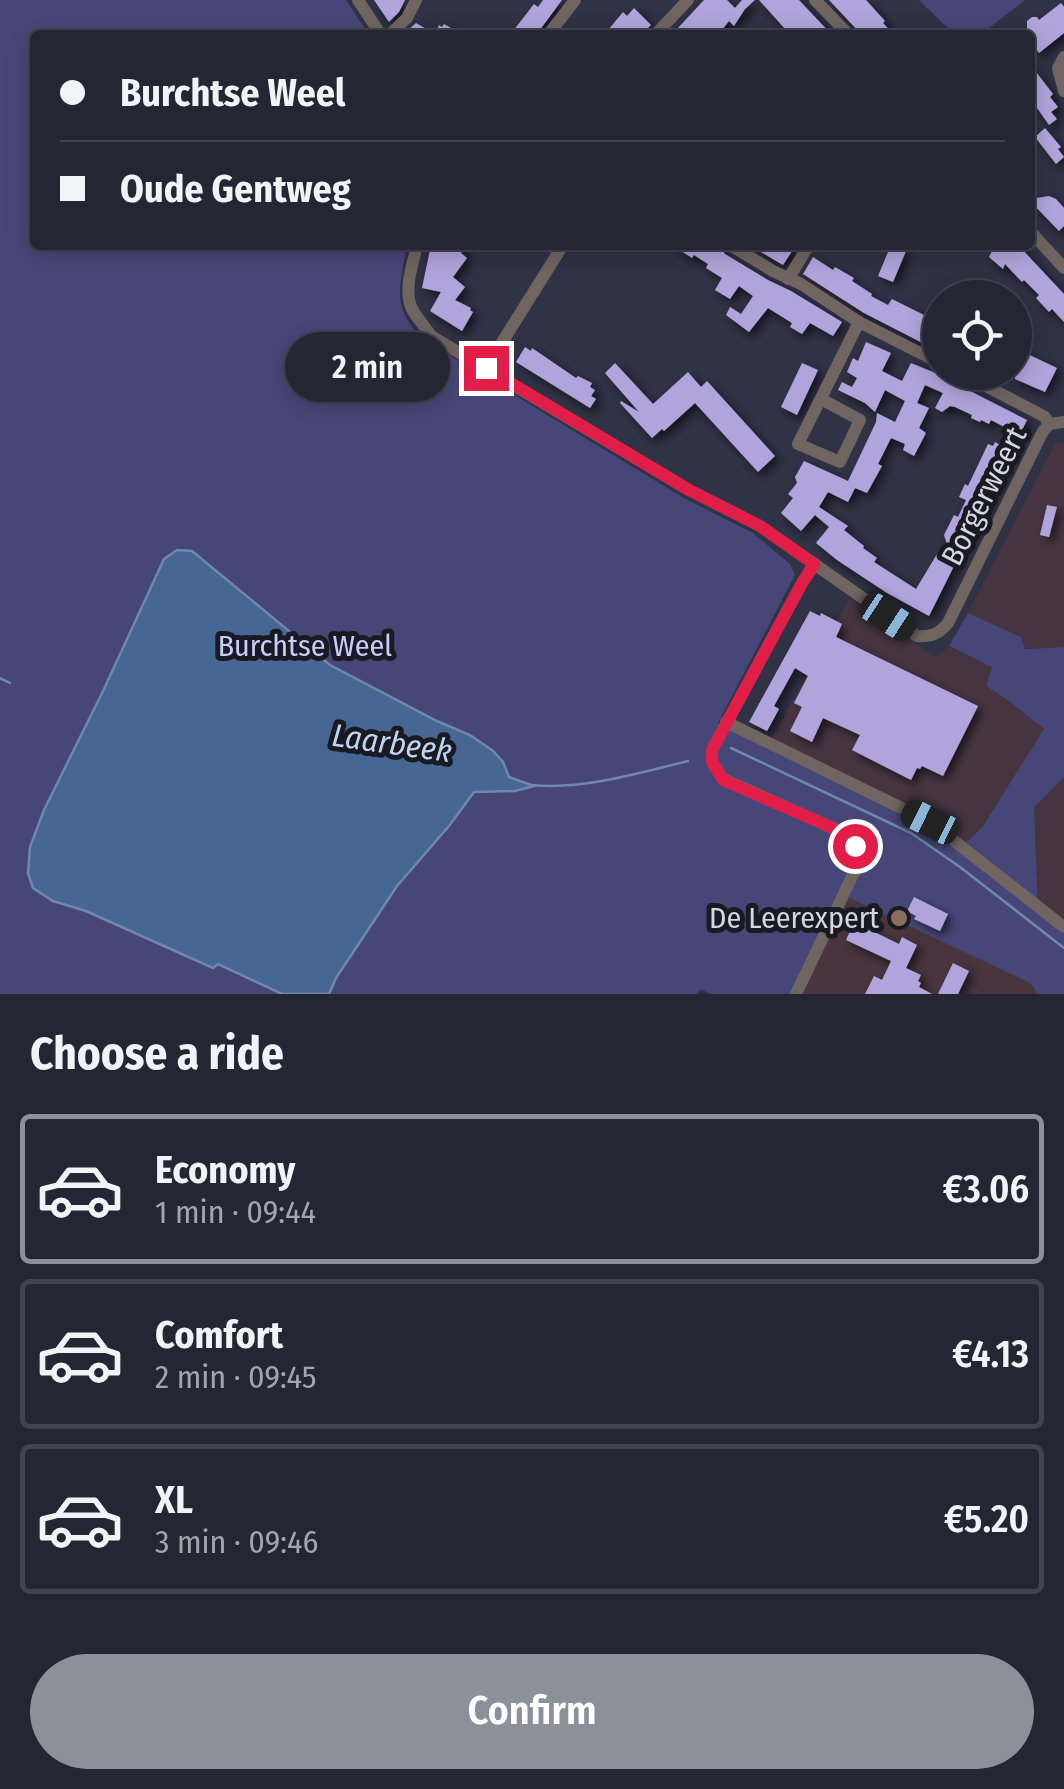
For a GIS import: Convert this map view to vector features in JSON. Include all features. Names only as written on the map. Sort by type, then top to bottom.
[{"type":"street","points":[[358,0],[378,30]]},
{"type":"street","points":[[394,30],[407,18],[416,0]]},
{"type":"street","points":[[552,30],[575,0]]},
{"type":"street","points":[[660,30],[688,0]]},
{"type":"street","points":[[816,0],[844,30]]},
{"type":"street","points":[[1064,57],[1058,68],[1064,91]]},
{"type":"street","points":[[1035,236],[1064,268]]},
{"type":"street","points":[[416,250],[410,302],[431,336],[689,490],[760,526],[814,564],[712,750],[712,762],[723,780],[844,833],[855,846],[857,866],[796,994]]},
{"type":"street","points":[[486,368],[559,250]]},
{"type":"street","points":[[739,250],[922,354]]},
{"type":"street","points":[[788,279],[806,250]]},
{"type":"street","points":[[820,399],[860,420],[840,462],[798,444],[820,399],[860,322]]},
{"type":"street","points":[[993,390],[1057,423]]},
{"type":"street","name":"Borgerweert","points":[[814,564],[918,636],[941,631],[1042,433],[1057,423]]},
{"type":"street","points":[[726,722],[930,822],[1064,927]]},
{"type":"shaded area","points":[[1056,442],[1064,444],[1064,647],[1024,649],[1021,637],[968,613]]},
{"type":"shaded area","points":[[849,599],[935,657],[949,647],[992,667],[986,686],[1045,729],[983,826],[959,851],[766,748]]},
{"type":"shaded area","points":[[1064,777],[1064,927],[1038,906],[1034,806]]},
{"type":"shaded area","name":"De Leerexpert","points":[[857,866],[1064,994],[796,994]]},
{"type":"green space","name":"Burchtse Weel","points":[[0,0],[346,0],[366,30],[30,30],[30,250],[406,250],[400,285],[402,307],[424,340],[682,497],[753,533],[790,564],[795,575],[718,723],[927,826],[959,850],[983,826],[1044,729],[986,686],[992,667],[949,646],[968,613],[1021,637],[1025,649],[1064,647],[1064,777],[1034,807],[1038,906],[1064,927],[1064,994],[1036,994],[1028,982],[843,895],[796,994],[711,994],[700,989],[697,994],[0,994]]},
{"type":"green space","points":[[919,0],[1025,0],[986,30],[950,30]]},
{"type":"water","points":[[177,550],[192,551],[330,665],[470,735],[493,751],[509,777],[534,786],[515,791],[474,792],[397,886],[329,994],[282,994],[218,964],[213,968],[86,911],[53,901],[33,888],[28,873],[30,847],[44,810],[164,559]]},
{"type":"building","points":[[374,0],[405,0],[389,22]]},
{"type":"building","points":[[543,0],[562,0],[540,30],[514,30],[534,4],[538,7]]},
{"type":"building","points":[[704,0],[727,0],[735,8],[742,0],[755,0],[734,26],[729,21],[722,30],[677,29]]},
{"type":"building","points":[[759,0],[799,0],[827,30],[786,30]]},
{"type":"building","points":[[829,0],[866,0],[889,30],[857,30]]},
{"type":"building","points":[[1061,3],[1064,7],[1064,33],[1039,53],[1035,48],[1035,30],[1024,30],[1032,17],[1039,20]]},
{"type":"building","points":[[634,8],[651,25],[646,30],[608,30],[623,12],[627,16]]},
{"type":"building","points":[[416,23],[428,30],[408,30]]},
{"type":"building","points":[[1035,71],[1058,107],[1051,112],[1057,119],[1049,125],[1035,105]]},
{"type":"building","points":[[1045,128],[1061,147],[1058,149],[1064,157],[1056,164],[1035,137]]},
{"type":"building","points":[[1049,196],[1064,208],[1064,226],[1059,231],[1035,206],[1035,198]]},
{"type":"building","points":[[430,250],[462,250],[467,258],[453,277],[465,287],[455,300],[473,312],[462,331],[430,311],[441,292],[422,288]]},
{"type":"building","points":[[680,250],[722,250],[842,322],[833,336],[810,323],[802,334],[768,308],[749,332],[726,315],[730,307],[741,314],[753,296],[739,286],[730,299],[715,290],[722,278],[706,268],[708,264],[694,255],[692,258]]},
{"type":"building","points":[[758,250],[793,250],[783,265]]},
{"type":"building","points":[[889,250],[906,251],[893,282],[878,276]]},
{"type":"building","points":[[992,250],[1023,250],[1064,294],[1064,322],[1036,298],[1039,295],[1032,288],[1032,280],[1020,280],[1005,264],[1003,269],[989,257]]},
{"type":"building","points":[[813,257],[854,278],[852,281],[888,305],[892,299],[922,314],[922,343],[864,313],[803,274]]},
{"type":"building","points":[[866,342],[891,353],[882,371],[902,381],[911,363],[922,368],[923,390],[917,403],[929,408],[919,428],[926,433],[914,456],[903,450],[905,444],[891,438],[867,493],[855,488],[848,502],[828,492],[819,507],[848,526],[844,530],[877,558],[874,562],[916,589],[940,549],[950,554],[944,535],[954,515],[958,517],[966,500],[959,497],[988,444],[1002,446],[1010,430],[991,420],[989,424],[980,422],[955,407],[942,412],[935,408],[943,393],[936,390],[968,390],[1027,420],[929,616],[887,593],[816,543],[829,527],[815,515],[801,531],[781,513],[793,498],[788,494],[797,483],[795,477],[804,461],[848,481],[877,413],[895,422],[905,401],[885,390],[875,412],[838,390],[842,382],[852,387],[857,378],[847,372],[853,358],[858,361]]},
{"type":"building","points":[[525,347],[576,378],[592,383],[590,387],[595,390],[591,396],[596,399],[590,408],[516,362]]},
{"type":"building","points":[[1032,356],[1057,368],[1045,392],[1032,386]]},
{"type":"building","points":[[615,363],[653,404],[688,372],[701,387],[707,381],[775,456],[758,472],[695,403],[652,438],[620,403],[639,412],[605,373]]},
{"type":"building","points":[[802,363],[818,370],[797,415],[781,407]]},
{"type":"building","points":[[1047,505],[1057,507],[1049,537],[1040,535]]},
{"type":"building","points":[[810,611],[842,624],[836,637],[978,706],[943,776],[922,766],[911,780],[852,750],[860,735],[823,718],[812,742],[790,731],[802,707],[794,703],[808,676],[795,668],[774,706],[779,709],[767,731],[749,722]]},
{"type":"building","points":[[914,897],[948,914],[940,931],[914,919],[916,916],[907,911]]},
{"type":"building","points":[[854,922],[899,944],[902,937],[917,945],[906,968],[921,975],[919,987],[932,994],[865,994],[874,976],[882,980],[891,961],[846,940]]},
{"type":"building","points":[[953,963],[969,971],[958,994],[938,994]]},
{"type":"waterway","name":"Laarbeek","points":[[0,678],[10,683]]},
{"type":"waterway","name":"Laarbeek","points":[[731,748],[911,833],[1064,948]]},
{"type":"waterway","name":"Laarbeek","points":[[532,785],[591,783],[688,761]]},
{"type":"place","name":"De Leerexpert","points":[[899,918]]},
{"type":"route","points":[[486,368],[689,490],[760,526],[814,564],[726,722],[712,750],[712,762],[723,780],[844,833],[855,846]]}]
